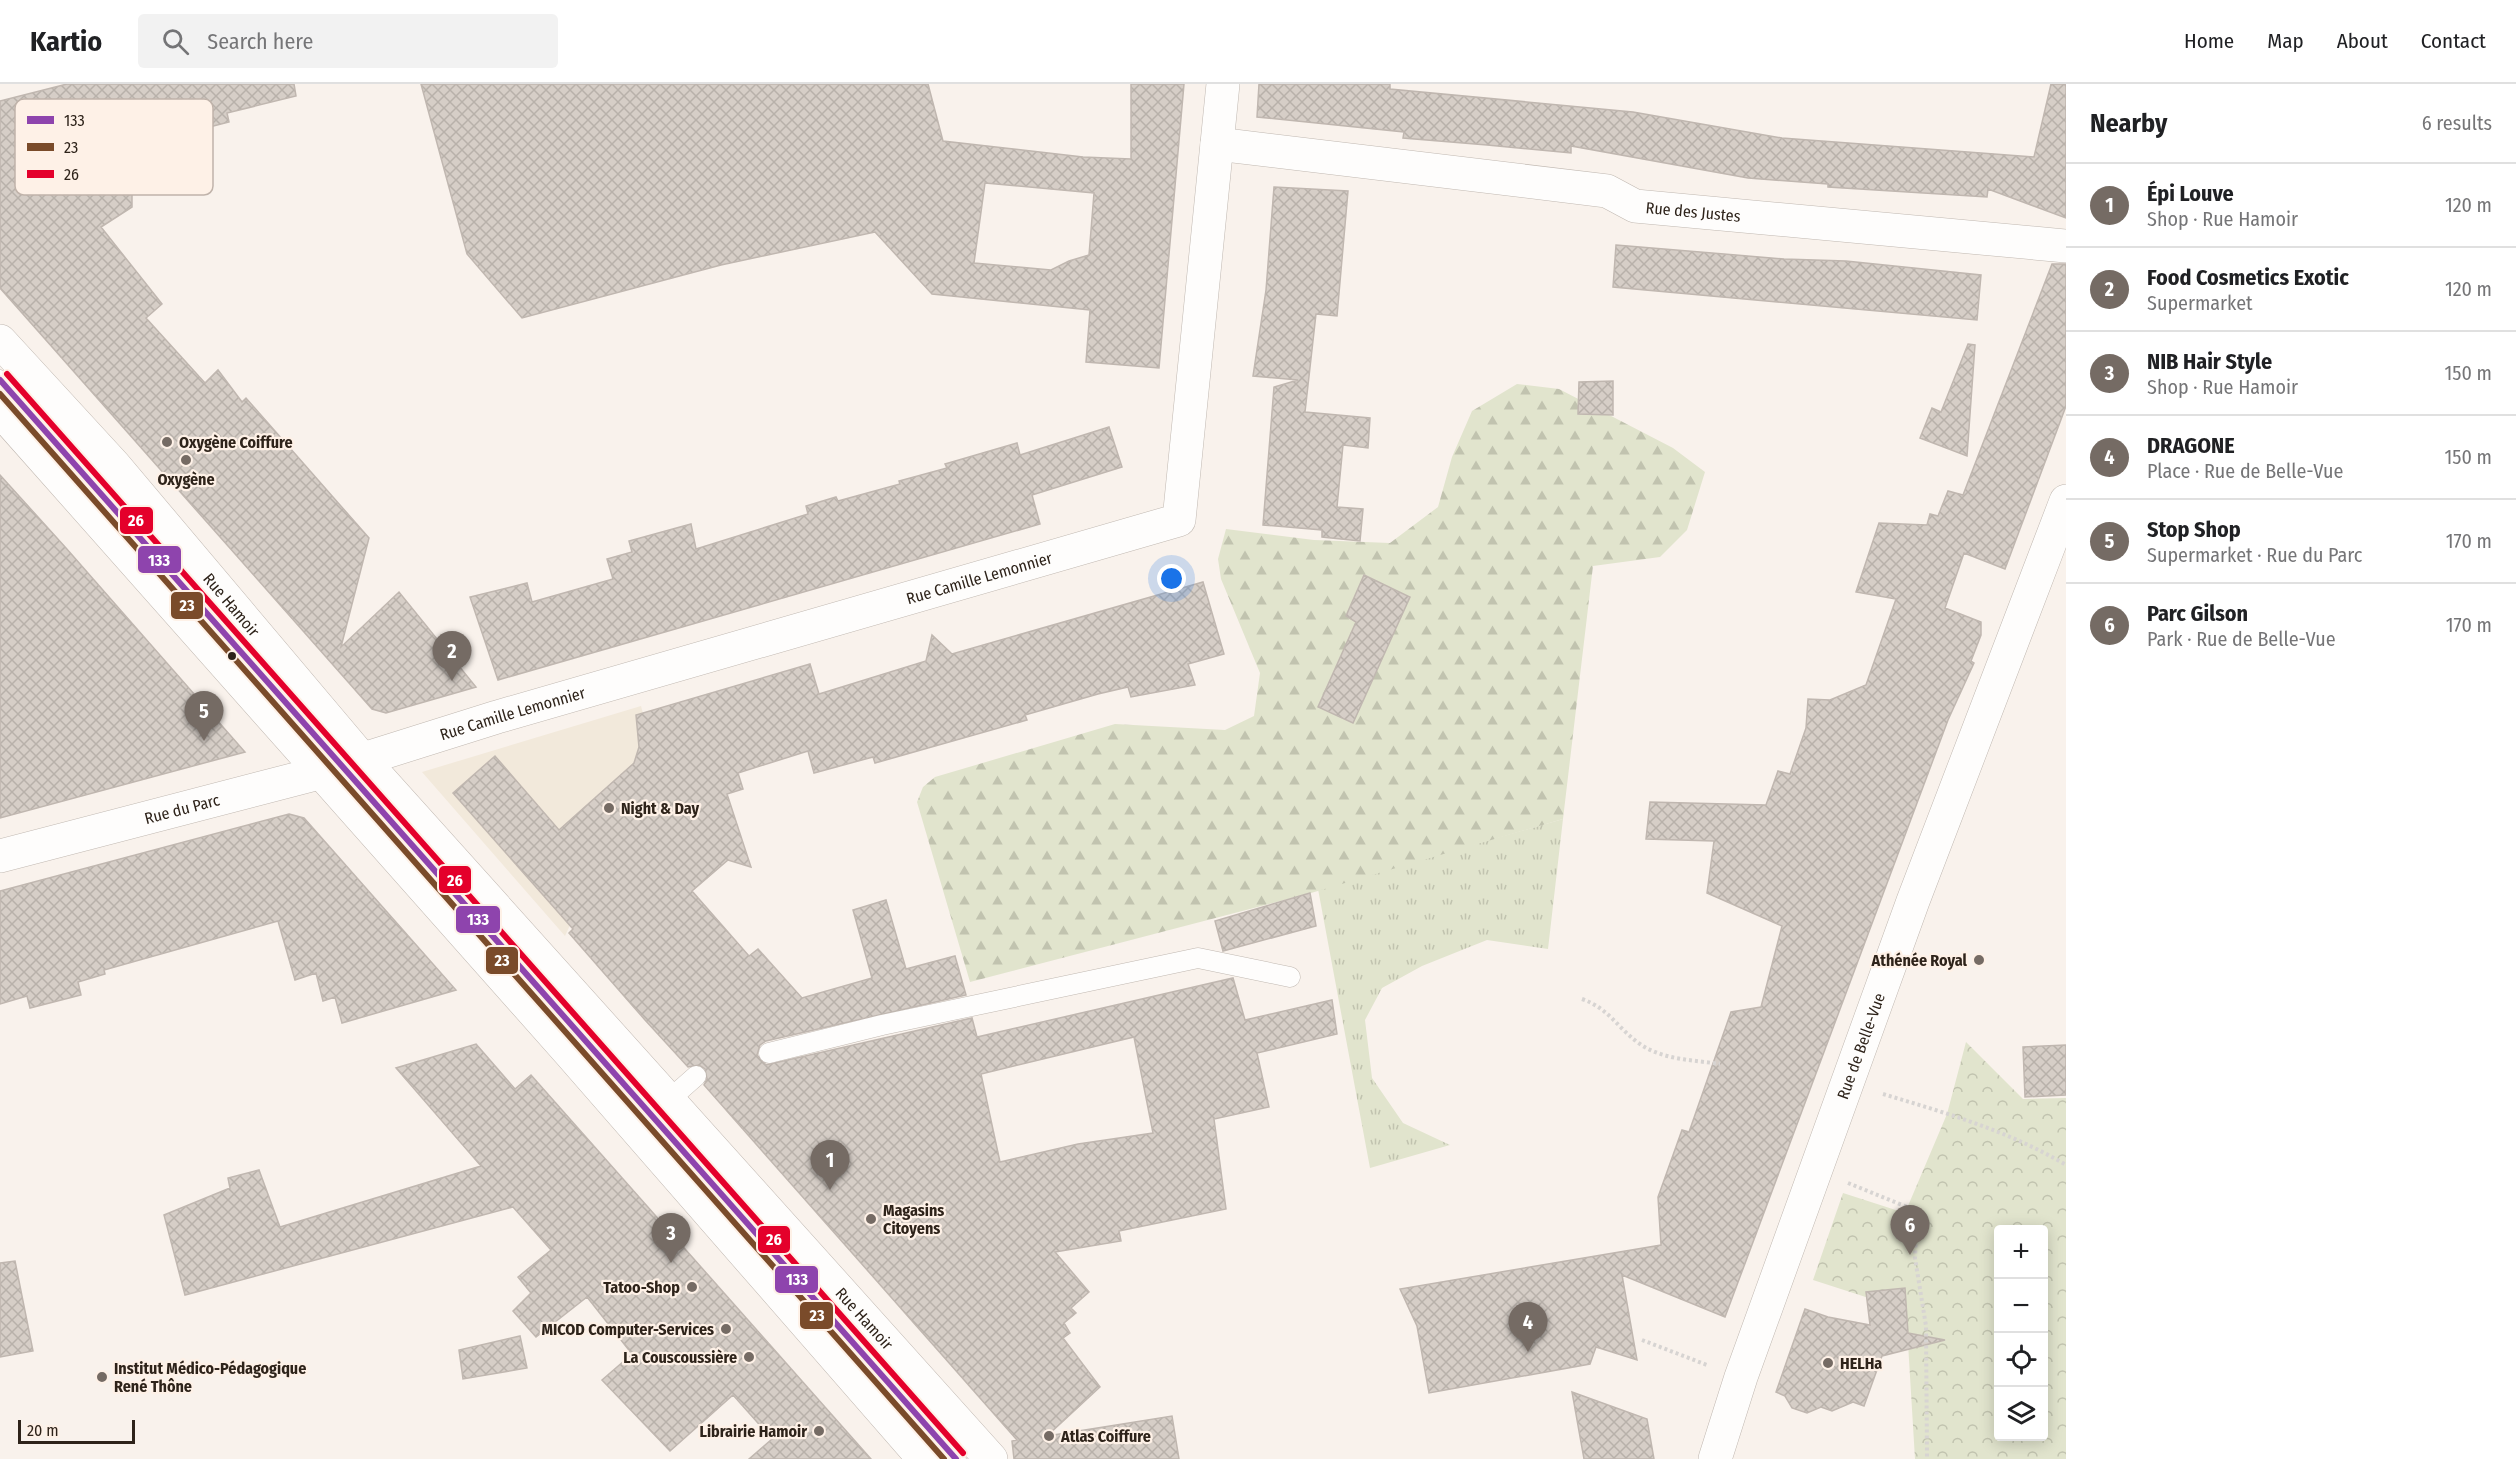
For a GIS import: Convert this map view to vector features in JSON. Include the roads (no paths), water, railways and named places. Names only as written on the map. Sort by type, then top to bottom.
[{"type":"street","name":"Rue Camille Lemonnier","points":[[340,765],[1179,520],[1223,84]]},
{"type":"street","name":"Rue des Justes","points":[[1217,144],[1607,191],[1635,206],[2066,246]]},
{"type":"street","name":"Rue Hamoir","points":[[0,341],[114,465],[340,765],[570,1053],[924,1459]]},
{"type":"street","name":"Rue Hamoir","points":[[0,410],[340,765],[990,1459]]},
{"type":"street","name":"Rue de Belle-Vue","points":[[1715,1459],[1741,1377],[1913,901],[2066,501]]},
{"type":"street","name":"Rue du Parc","points":[[0,856],[340,765]]},
{"type":"lane","name":"Rue Hamoir","points":[[0,380],[340,765]]},
{"type":"lane","points":[[769,1053],[882,1025],[1198,958],[1290,977]]},
{"type":"lane","points":[[659,1108],[696,1076]]},
{"type":"lane","name":"Rue Hamoir","points":[[659,1108],[956,1459]]},
{"type":"place","name":"Oxygène Coiffure","points":[[167,442]]},
{"type":"place","name":"Oxygène","points":[[186,460]]},
{"type":"place","name":"Food Cosmetics Exotic","points":[[452,681]]},
{"type":"place","name":"Stop Shop","points":[[204,741]]},
{"type":"place","name":"Night & Day","points":[[609,808]]},
{"type":"place","name":"Athénée Royal","points":[[1979,960]]},
{"type":"place","name":"Épi Louve","points":[[830,1190]]},
{"type":"place","name":"Magasins Citoyens","points":[[871,1219]]},
{"type":"place","name":"Parc Gilson","points":[[1910,1255]]},
{"type":"place","name":"NIB Hair Style","points":[[671,1263]]},
{"type":"place","name":"Tatoo-Shop","points":[[692,1287]]},
{"type":"place","name":"MICOD Computer-Services","points":[[726,1329]]},
{"type":"place","name":"DRAGONE","points":[[1528,1352]]},
{"type":"place","name":"La Couscoussière","points":[[749,1357]]},
{"type":"place","name":"HELHa","points":[[1828,1363]]},
{"type":"place","name":"Institut Médico-Pédagogique René Thône","points":[[102,1377]]},
{"type":"place","name":"Librairie Hamoir","points":[[819,1431]]},
{"type":"place","name":"Atlas Coiffure","points":[[1049,1436]]}]
